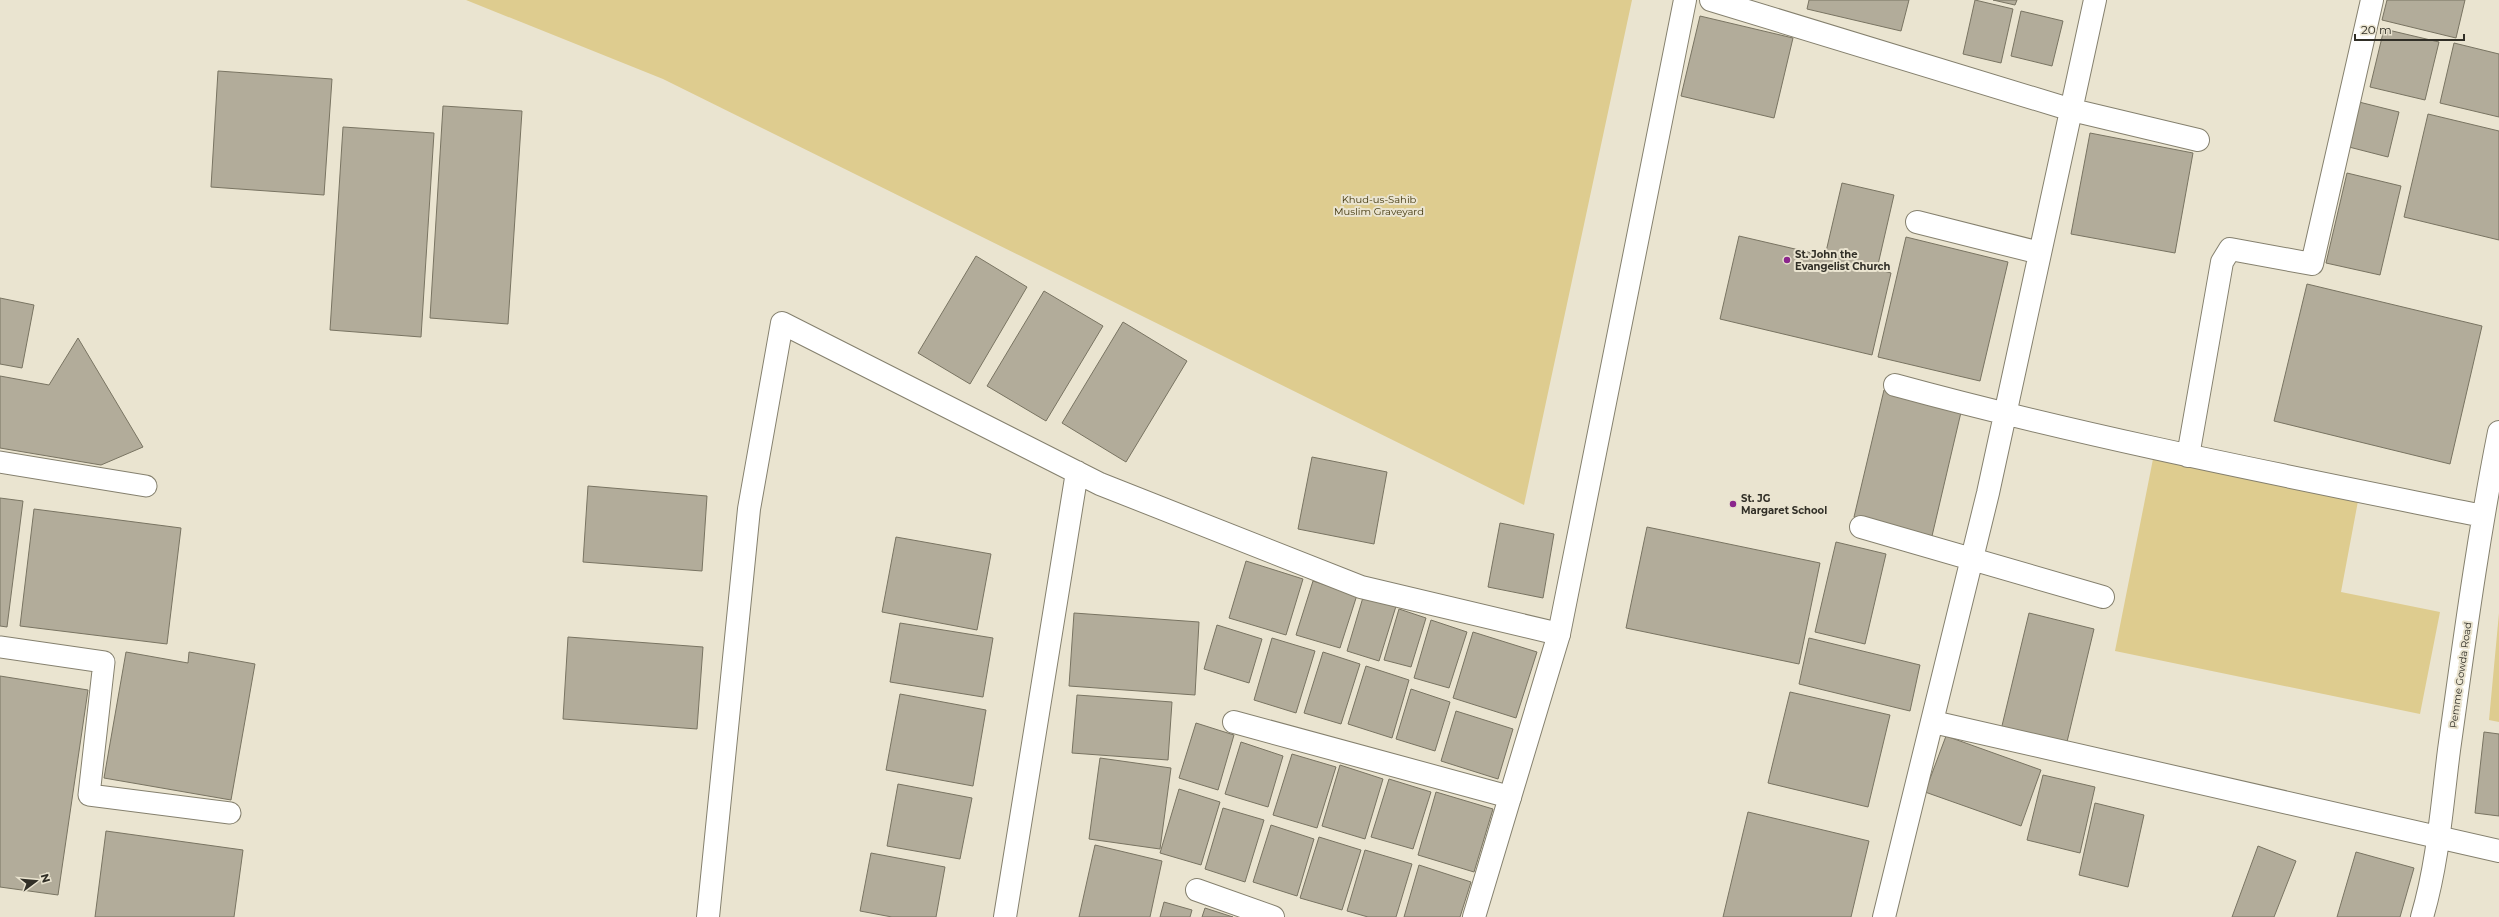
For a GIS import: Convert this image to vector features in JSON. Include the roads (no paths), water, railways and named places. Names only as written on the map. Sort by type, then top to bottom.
[{"type":"street","points":[[1474,917],[1558,634],[1684,0]]},
{"type":"street","points":[[1711,0],[2072,110],[2198,140]]},
{"type":"street","points":[[1884,917],[1933,722],[2005,415],[2095,0]]},
{"type":"street","points":[[2188,456],[2222,262],[2230,249],[2312,264],[2372,0]]},
{"type":"street","points":[[1917,222],[2040,253]]},
{"type":"street","points":[[708,917],[749,509],[782,323],[1100,484],[1361,586],[1558,634]]},
{"type":"street","points":[[1896,385],[2005,415],[2188,456],[2483,516]]},
{"type":"street","name":"Pemme Gowda Road","points":[[2422,917],[2437,837],[2483,516],[2499,432]]},
{"type":"street","points":[[1005,917],[1077,472]]},
{"type":"street","points":[[1860,527],[1972,558],[2103,597]]},
{"type":"street","points":[[1234,722],[1510,797]]},
{"type":"street","points":[[1933,722],[2499,851]]},
{"type":"street","points":[[1197,890],[1273,917]]},
{"type":"lane","points":[[0,462],[146,486]]},
{"type":"lane","points":[[0,647],[104,662],[89,795],[230,813]]},
{"type":"place","name":"St. John the Evangelist Church","points":[[1787,260]]},
{"type":"place","name":"St. JG Margaret School","points":[[1733,504]]},
{"type":"park label","name":"Khud-us-Sahib Muslim Graveyard","points":[[1379,204]]}]
